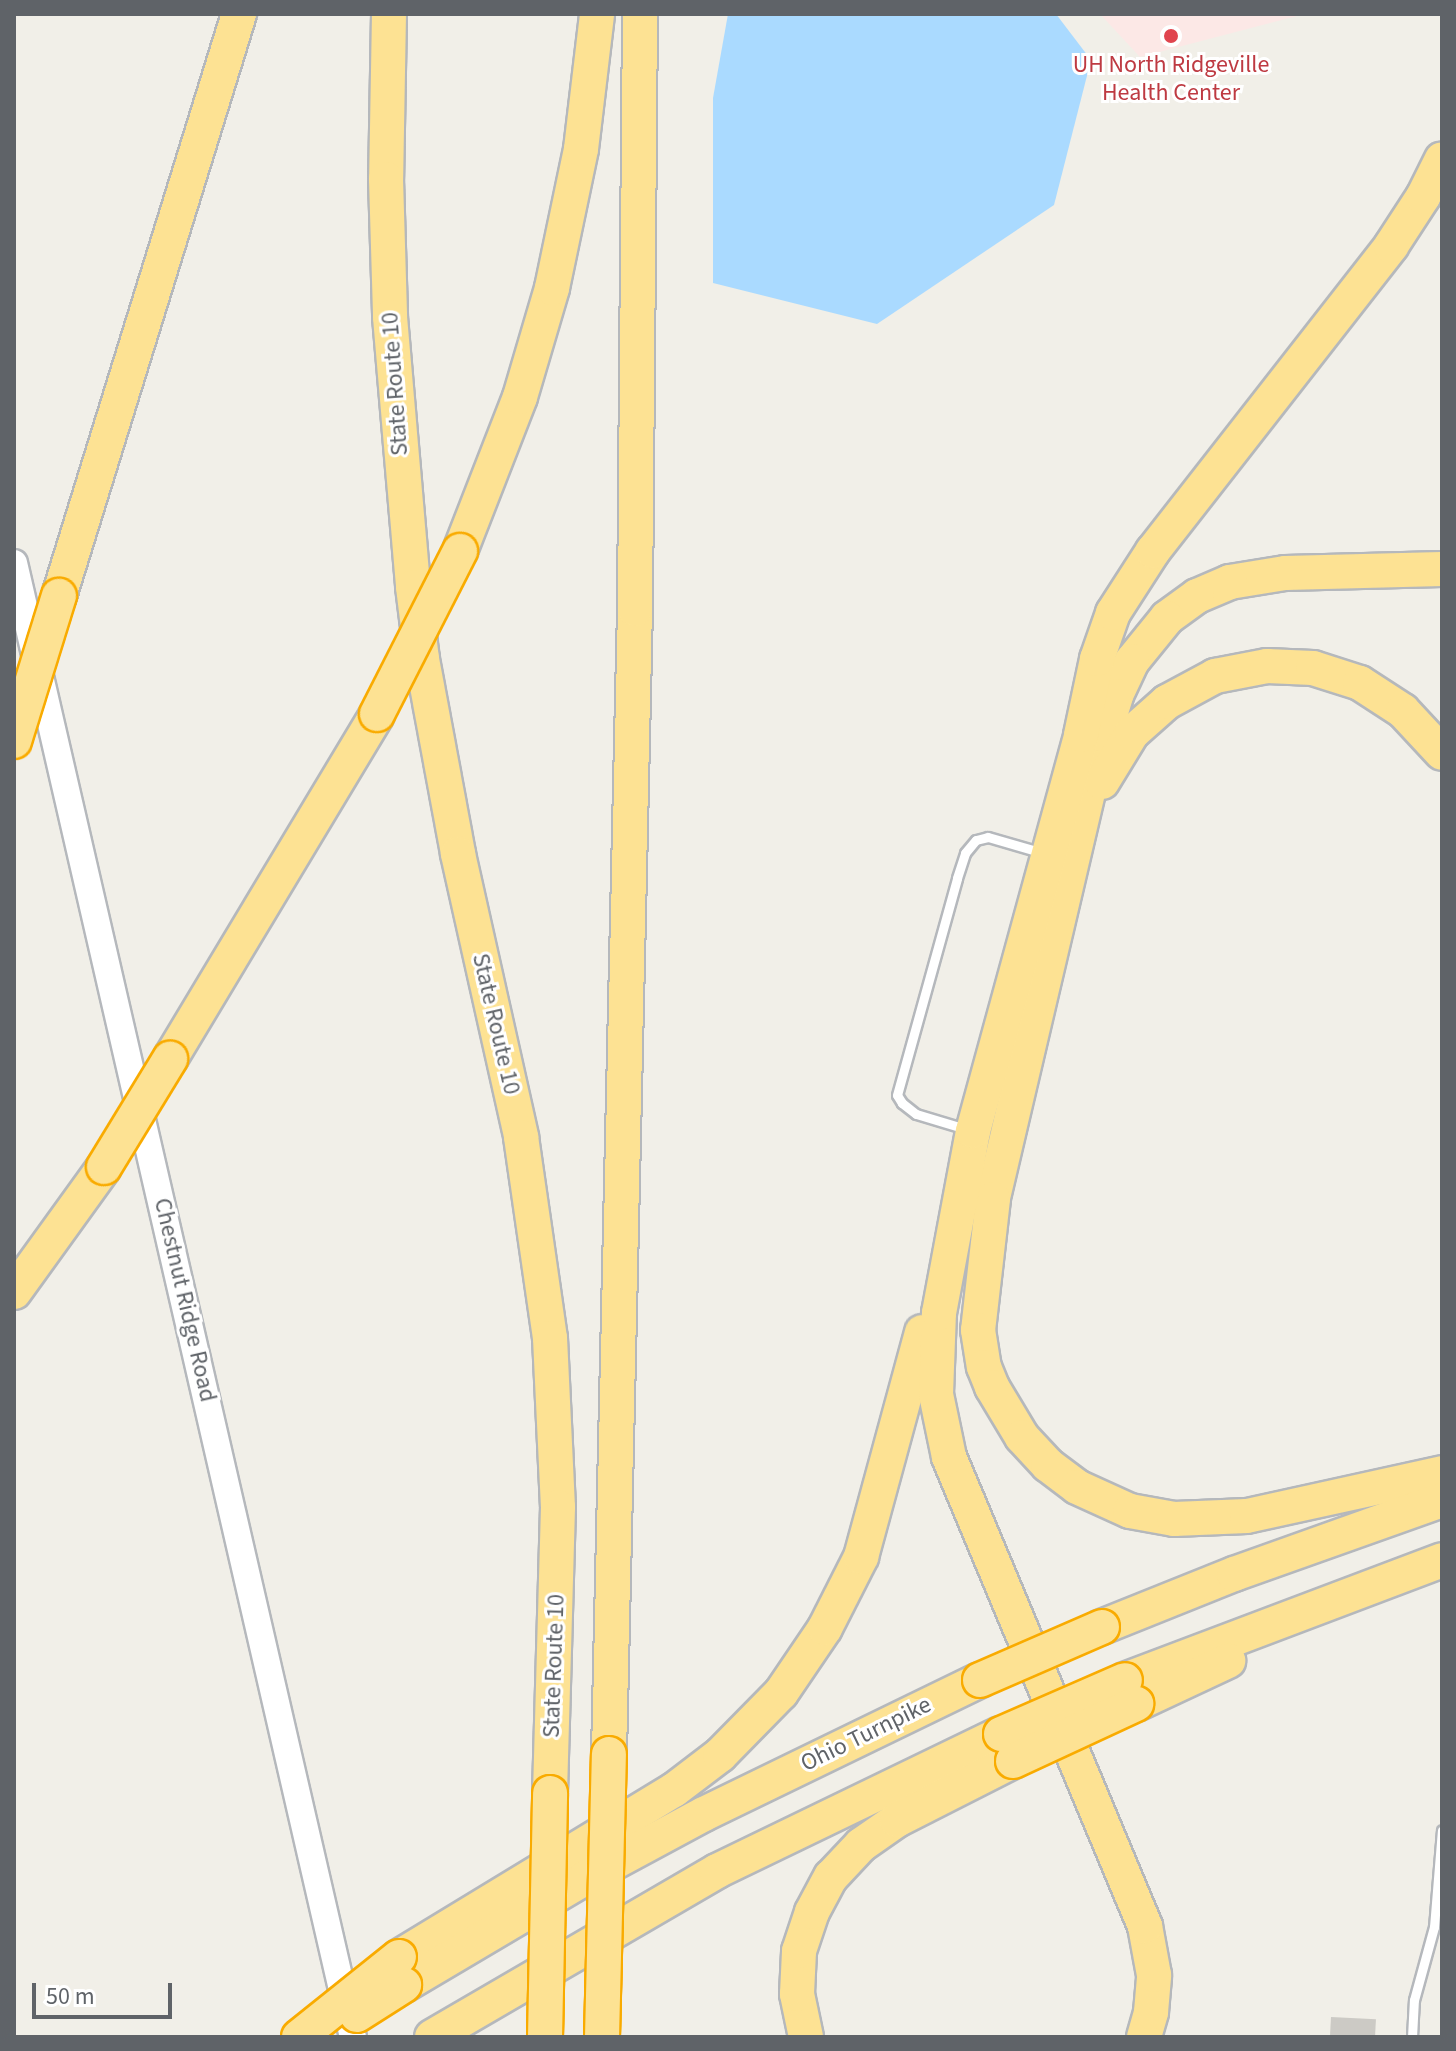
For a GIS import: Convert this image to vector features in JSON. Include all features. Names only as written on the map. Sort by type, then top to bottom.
[{"type":"highway","points":[[14,741],[239,14]]},
{"type":"highway","name":"State Route 10","points":[[389,14],[386,179],[389,289],[399,451],[413,587],[422,659],[458,854],[521,1137],[550,1338],[558,1507],[545,2037]]},
{"type":"highway","points":[[14,1292],[104,1167],[170,1059],[377,714],[460,551],[516,409],[552,288],[581,149],[597,14]]},
{"type":"highway","points":[[602,2037],[635,609],[640,14]]},
{"type":"highway","points":[[1434,1489],[1196,1520],[1130,1511],[1077,1487],[1048,1465],[1022,1437],[1001,1406],[984,1367],[979,1311],[993,1199],[1062,850],[1081,735],[1107,627],[1130,583],[1391,246],[1423,197],[1442,159]]},
{"type":"highway","points":[[1081,735],[1108,666],[1125,636],[1151,607],[1186,582],[1223,566],[1267,557],[1433,563]]},
{"type":"highway","points":[[1144,2037],[1151,2012],[1154,1975],[1145,1926],[1111,1838],[952,1466],[943,1434],[936,1394],[935,1353],[954,1224],[973,1131],[1062,850],[1094,767],[1116,696],[1142,645],[1167,618],[1197,596],[1250,577],[1433,563]]},
{"type":"highway","points":[[1062,850],[1132,733],[1182,692],[1234,671],[1281,665],[1313,668],[1344,677],[1396,706],[1442,753]]},
{"type":"highway","points":[[993,1199],[954,1311],[948,1356],[953,1417],[985,1512],[1155,1907],[1168,1960],[1168,1996],[1161,2037]]},
{"type":"highway","points":[[299,2037],[674,1790],[720,1755],[781,1693],[825,1628],[861,1557],[954,1224]]},
{"type":"highway","name":"Ohio Turnpike","points":[[323,2037],[402,1971],[704,1814],[980,1680],[1434,1489]]},
{"type":"highway","points":[[432,2037],[717,1871],[1007,1748],[1130,1692],[1230,1660],[1319,1604],[1435,1562]]},
{"type":"highway","points":[[806,2037],[797,1994],[799,1951],[812,1912],[831,1877],[861,1845],[1007,1748]]},
{"type":"street","name":"Chestnut Ridge Road","points":[[14,563],[353,2037]]},
{"type":"lane","points":[[973,1131],[916,1114],[897,1095],[965,853],[976,840],[988,837],[1062,850]]},
{"type":"lane","points":[[1412,2037],[1414,2000],[1434,1927],[1442,1830]]},
{"type":"shaded area","name":"UH North Ridgeville Health Center","points":[[1100,14],[1305,14],[1140,57]]},
{"type":"water","points":[[728,14],[1056,14],[1091,60],[1054,205],[877,324],[713,283],[713,98]]},
{"type":"building","points":[[1331,2017],[1376,2019],[1375,2037],[1330,2037]]},
{"type":"place","name":"UH North Ridgeville Health Center","points":[[1171,36]]}]
